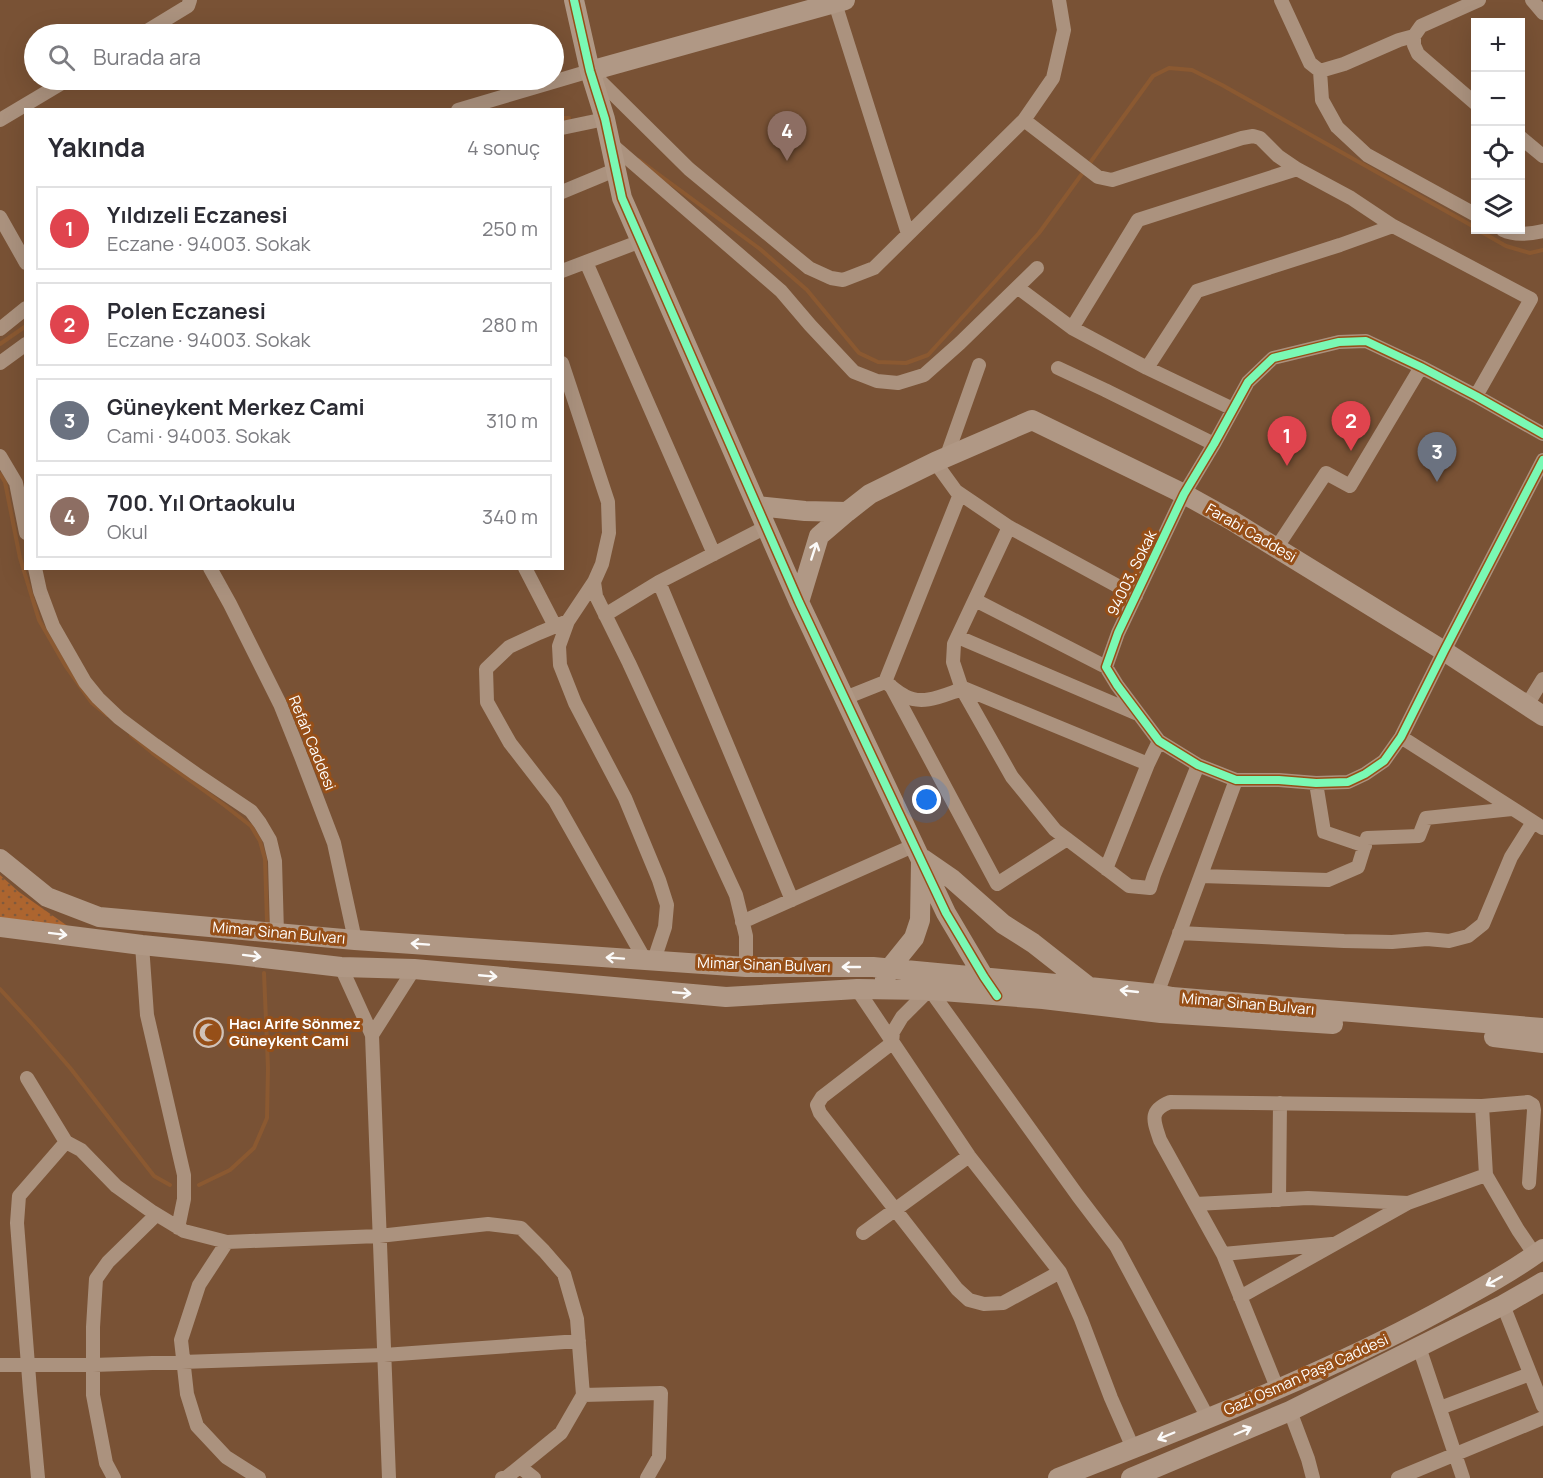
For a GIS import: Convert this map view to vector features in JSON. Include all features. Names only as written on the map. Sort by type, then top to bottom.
[{"type":"main road","points":[[574,0],[590,71],[605,119],[622,198],[799,602],[946,913],[997,996]]},
{"type":"main road","points":[[590,71],[838,1]]},
{"type":"main road","name":"Farabi Caddesi","points":[[799,602],[819,536],[834,522],[870,494],[940,460],[1032,420],[1184,494],[1277,547],[1543,716]]},
{"type":"main road","points":[[758,506],[805,511],[847,512]]},
{"type":"main road","points":[[881,989],[889,969],[914,938],[920,920],[918,851]]},
{"type":"main road","points":[[918,851],[1004,924],[1089,987]]},
{"type":"main road","name":"Mimar Sinan Bulvarı","points":[[0,859],[47,897],[99,916],[355,940],[746,967],[873,967],[1157,994],[1172,998],[1543,1028]]},
{"type":"main road","name":"Mimar Sinan Bulvarı","points":[[0,927],[341,967],[414,969],[726,997],[857,989],[930,990],[1043,999],[1161,1013],[1472,1034],[1543,1043]]},
{"type":"main road","name":"Gazi Osman Paşa Caddesi","points":[[1059,1478],[1278,1390],[1394,1336],[1501,1277],[1539,1252]]},
{"type":"main road","name":"Gazi Osman Paşa Caddesi","points":[[1131,1478],[1290,1412],[1503,1305],[1540,1289]]},
{"type":"street","points":[[158,24],[188,6],[190,0]]},
{"type":"street","points":[[564,79],[590,71],[689,169],[809,268],[831,278],[843,280],[874,268],[1024,120],[1053,78],[1064,30],[1059,0]]},
{"type":"street","points":[[1281,0],[1310,63],[1320,70],[1344,64],[1399,40],[1414,36]]},
{"type":"street","points":[[1471,100],[1418,54],[1414,45],[1414,36],[1421,26],[1479,0]]},
{"type":"street","points":[[1532,0],[1543,13]]},
{"type":"street","points":[[838,1],[908,234]]},
{"type":"street","points":[[1320,70],[1322,100],[1337,127],[1367,155],[1471,211]]},
{"type":"street","points":[[0,120],[50,90]]},
{"type":"street","points":[[465,108],[526,90]]},
{"type":"street","points":[[564,128],[605,119]]},
{"type":"street","points":[[1024,120],[1098,177],[1112,180],[1242,138],[1253,136],[1260,138],[1278,156],[1297,169],[1351,198],[1394,226],[1531,299],[1476,396]]},
{"type":"street","points":[[1525,140],[1543,156]]},
{"type":"street","points":[[610,143],[781,291],[854,372],[877,381],[898,383],[924,375],[1036,268]]},
{"type":"street","points":[[1072,328],[1138,220],[1297,169]]},
{"type":"street","points":[[564,191],[615,170]]},
{"type":"street","points":[[0,217],[24,259]]},
{"type":"street","points":[[1148,368],[1197,291],[1394,226]]},
{"type":"street","points":[[1525,234],[1543,231]]},
{"type":"street","points":[[564,270],[641,241]]},
{"type":"street","points":[[586,262],[714,554]]},
{"type":"street","points":[[1021,290],[1072,328],[1233,409]]},
{"type":"street","points":[[0,330],[24,310]]},
{"type":"street","name":"94003. Sokak","points":[[1106,667],[1118,633],[1184,494],[1248,382],[1273,358],[1339,342],[1366,341],[1421,367],[1543,434]]},
{"type":"street","points":[[0,363],[24,345]]},
{"type":"street","points":[[979,365],[940,460],[956,491],[1009,527],[1136,596]]},
{"type":"street","points":[[1277,547],[1326,473],[1350,486],[1421,367]]},
{"type":"street","points":[[1058,368],[1214,444]]},
{"type":"street","points":[[564,369],[608,502],[609,533],[602,564],[594,582],[568,621],[559,646],[560,665],[575,703],[625,798],[659,880],[666,906],[665,927],[649,960]]},
{"type":"street","points":[[0,456],[16,483],[24,523]]},
{"type":"street","points":[[975,600],[1106,667],[1160,741],[1198,765],[1236,780],[1348,782],[1384,761],[1401,737],[1543,460]]},
{"type":"street","points":[[960,494],[888,684],[997,884],[1067,839]]},
{"type":"street","points":[[605,615],[659,582],[766,527]]},
{"type":"street","points":[[1009,527],[954,644],[953,662],[962,688],[1012,777],[1055,830],[1129,886],[1150,888],[1198,765]]},
{"type":"street","points":[[35,570],[53,626],[85,682],[98,698],[155,745],[252,811],[270,840],[275,861],[277,933]]},
{"type":"street","name":"Refah Caddesi","points":[[211,570],[280,704],[302,759],[334,843],[355,940]]},
{"type":"street","points":[[526,570],[555,626]]},
{"type":"street","points":[[594,582],[596,596],[736,895],[746,936],[746,967]]},
{"type":"street","points":[[659,582],[792,900]]},
{"type":"street","points":[[568,621],[509,646],[486,669],[487,702],[510,743],[555,801],[649,960]]},
{"type":"street","points":[[958,637],[1139,714]]},
{"type":"street","points":[[1527,705],[1543,679]]},
{"type":"street","points":[[888,684],[905,697],[914,700],[928,700],[962,688],[1148,764]]},
{"type":"street","points":[[845,698],[888,684]]},
{"type":"street","points":[[1179,933],[1344,941],[1392,942],[1427,939],[1449,941],[1468,936],[1483,924],[1511,857],[1538,825],[1401,737]]},
{"type":"street","points":[[1106,869],[1148,764],[1160,741]]},
{"type":"street","points":[[1157,994],[1236,780]]},
{"type":"street","points":[[1316,783],[1324,832],[1365,846]]},
{"type":"street","points":[[1201,876],[1328,880],[1358,867],[1367,838],[1419,837],[1426,818],[1512,809]]},
{"type":"street","points":[[742,922],[918,851]]},
{"type":"street","points":[[142,945],[147,1015],[184,1175],[178,1228]]},
{"type":"street","points":[[341,967],[372,1035],[388,1478]]},
{"type":"street","points":[[372,1035],[414,969]]},
{"type":"street","points":[[942,974],[930,990],[902,1017],[893,1032],[892,1043],[822,1097],[817,1104],[820,1113],[957,1289],[969,1300],[984,1304],[1003,1303],[1060,1272]]},
{"type":"street","points":[[857,989],[969,1156],[1060,1272],[1133,1448]]},
{"type":"street","points":[[930,990],[1116,1246],[1208,1418]]},
{"type":"street","points":[[27,1078],[66,1142],[81,1150],[116,1186],[156,1215],[184,1231],[227,1242],[380,1236],[488,1224],[521,1228],[564,1274],[577,1319],[583,1395],[561,1433],[507,1477],[502,1478]]},
{"type":"street","points":[[1278,1390],[1223,1254],[1160,1140],[1154,1123],[1155,1113],[1160,1106],[1170,1102],[1482,1106],[1528,1102],[1533,1105],[1534,1110],[1529,1183]]},
{"type":"street","points":[[1279,1200],[1280,1103]]},
{"type":"street","points":[[1482,1106],[1486,1175],[1518,1230],[1539,1252]]},
{"type":"street","points":[[38,1478],[17,1223],[19,1196],[66,1142]]},
{"type":"street","points":[[863,1233],[969,1156]]},
{"type":"street","points":[[1240,1298],[1408,1203],[1486,1175]]},
{"type":"street","points":[[1196,1204],[1308,1198],[1408,1203]]},
{"type":"street","points":[[114,1478],[106,1463],[93,1395],[96,1279],[108,1262],[156,1215]]},
{"type":"street","points":[[227,1242],[199,1285],[181,1340],[187,1394],[197,1426],[226,1457],[259,1478]]},
{"type":"street","points":[[1223,1254],[1338,1243]]},
{"type":"street","points":[[1503,1305],[1543,1406]]},
{"type":"street","points":[[0,1365],[93,1365],[384,1355],[579,1341]]},
{"type":"street","points":[[1419,1347],[1463,1478]]},
{"type":"street","points":[[1440,1408],[1530,1374]]},
{"type":"street","points":[[583,1395],[662,1393],[659,1457],[647,1478]]},
{"type":"street","points":[[1290,1412],[1313,1478]]},
{"type":"street","points":[[1404,1477],[1543,1418]]},
{"type":"street","points":[[520,1467],[534,1478]]},
{"type":"shaded area","points":[[0,875],[19,892],[69,927],[0,919]]},
{"type":"waterway","points":[[639,160],[760,249],[807,290],[859,353],[878,362],[906,363],[928,355],[1039,233],[1153,76],[1169,68],[1192,70],[1222,85],[1471,225]]},
{"type":"waterway","points":[[564,118],[569,118]]},
{"type":"waterway","points":[[1485,234],[1506,246],[1530,253],[1543,250]]},
{"type":"waterway","points":[[0,344],[24,327]]},
{"type":"waterway","points":[[0,474],[5,482],[20,558],[39,620],[65,665],[92,703],[107,715]]},
{"type":"waterway","points":[[131,735],[251,826],[260,841],[265,859],[267,922]]},
{"type":"waterway","points":[[199,1185],[230,1170],[254,1148],[267,1118],[268,1068],[264,973]]},
{"type":"waterway","points":[[0,989],[71,1069],[154,1176],[170,1185]]},
{"type":"cycle path","points":[[574,0],[590,71],[605,119],[622,198],[799,602],[946,913],[997,996]]},
{"type":"cycle path","points":[[1543,434],[1421,367],[1366,341],[1339,342],[1273,358],[1248,382],[1184,494],[1118,633],[1106,667],[1159,741],[1198,765],[1236,780],[1348,782],[1365,774],[1384,761],[1401,737],[1543,460]]},
{"type":"place","name":"700. Yıl Ortaokulu","points":[[787,161]]},
{"type":"place","name":"Polen Eczanesi","points":[[1351,451]]},
{"type":"place","name":"Yıldızeli Eczanesi","points":[[1287,466]]},
{"type":"place","name":"Güneykent Merkez Cami","points":[[1437,482]]},
{"type":"place","name":"Hacı Arife Sönmez Güneykent Cami","points":[[208,1033]]}]
